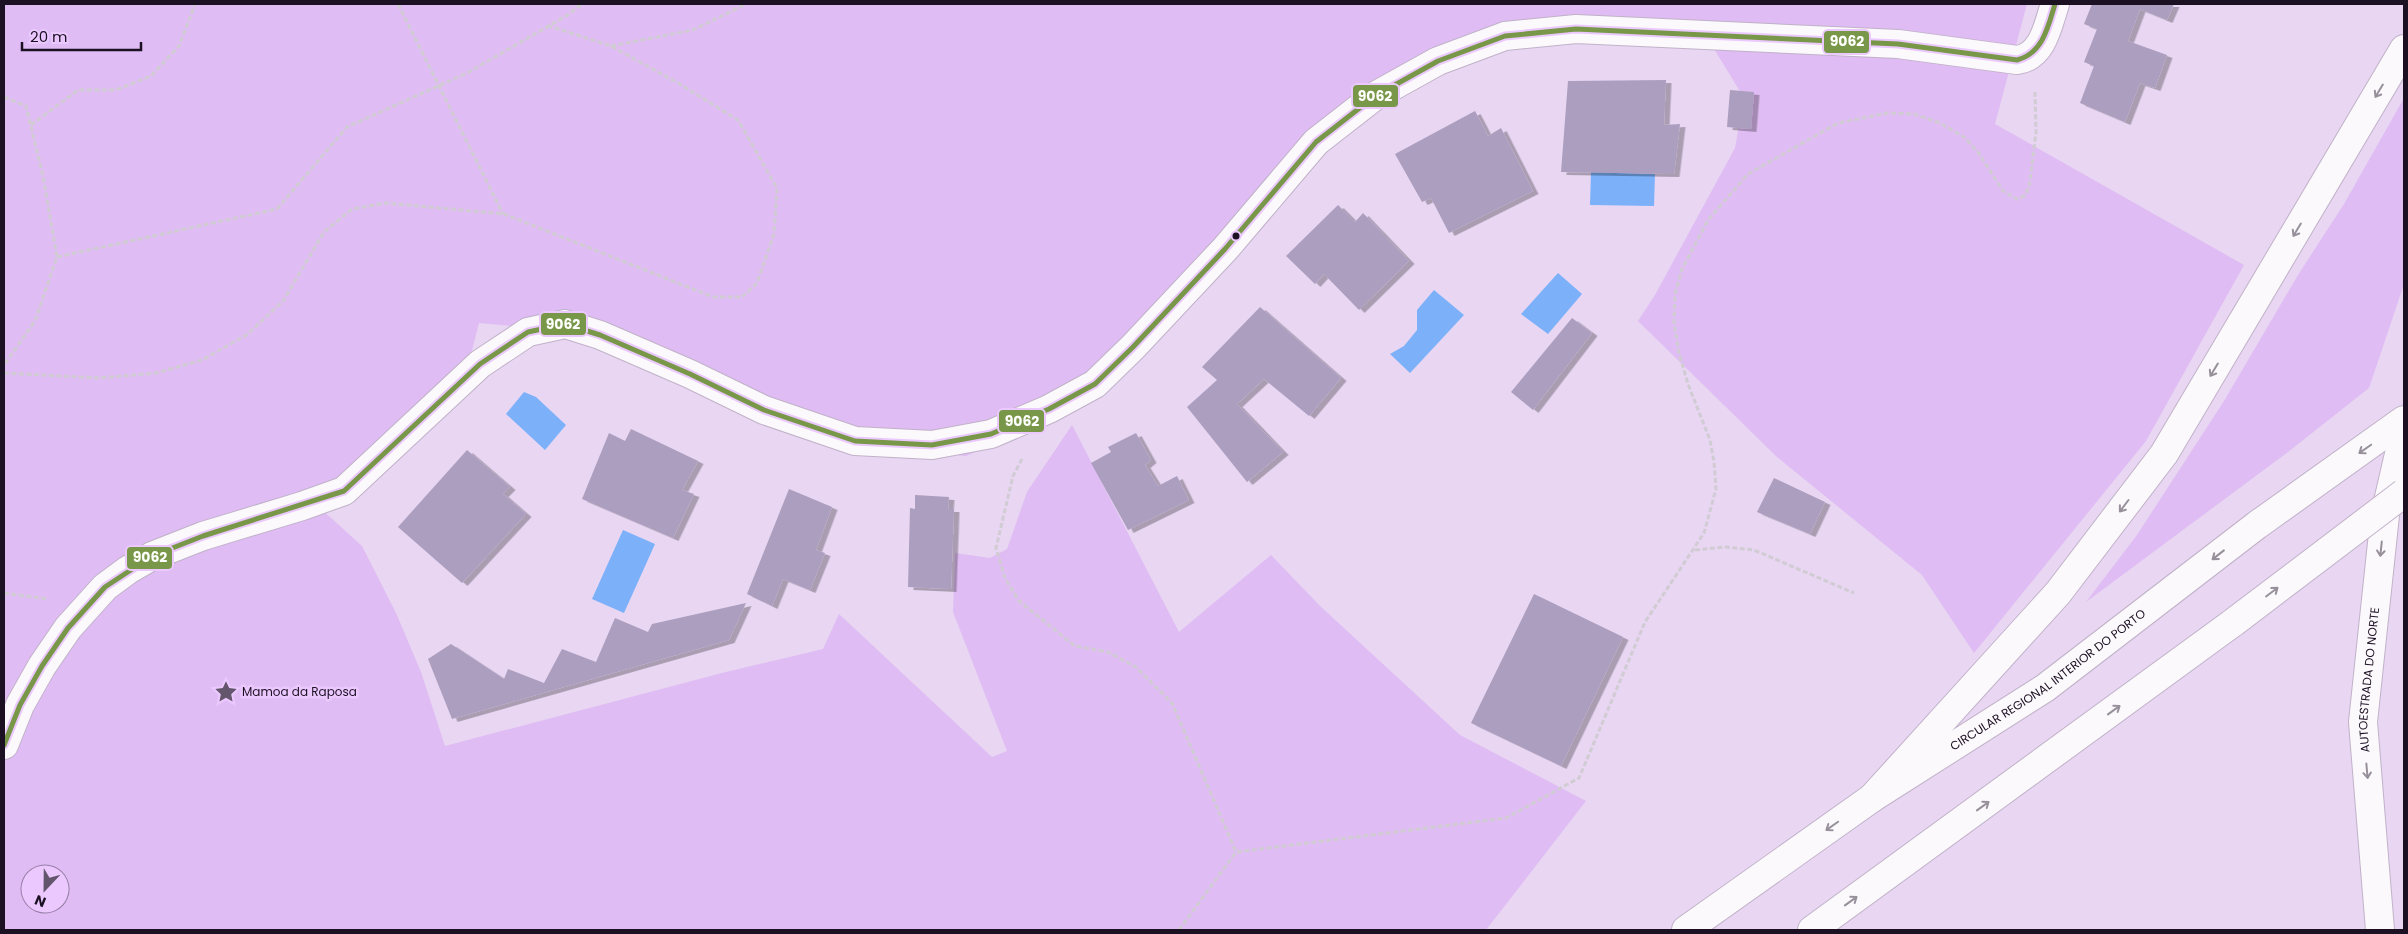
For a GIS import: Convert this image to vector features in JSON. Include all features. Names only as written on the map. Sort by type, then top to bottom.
[{"type":"main road","points":[[4,745],[20,705],[42,666],[68,628],[105,587],[128,570],[152,556],[203,536],[302,506],[344,491],[480,364],[528,332],[565,324],[600,334],[690,374],[764,410],[855,441],[932,445],[991,434],[1049,409],[1095,384],[1133,347],[1225,249],[1316,142],[1375,96],[1438,61],[1505,36],[1576,29],[1898,44],[2017,60],[2026,59],[2034,54],[2043,38],[2056,4]]},
{"type":"main road","points":[[1872,798],[2058,593],[2164,454],[2404,49]]},
{"type":"main road","name":"CIRCULAR REGIONAL INTERIOR DO PORTO","points":[[1686,930],[1872,798],[2045,688],[2257,525],[2404,420]]},
{"type":"main road","name":"AUTOESTRADA DO NORTE","points":[[2380,930],[2363,722],[2385,515],[2404,432]]},
{"type":"main road","points":[[1812,930],[2234,622],[2404,493]]},
{"type":"path","points":[[31,125],[78,90],[116,90],[151,76],[179,46],[195,4]]},
{"type":"path","points":[[398,4],[504,214]]},
{"type":"path","points":[[57,257],[277,209],[347,127],[467,73],[549,26],[582,4]]},
{"type":"path","points":[[611,46],[693,30],[746,4]]},
{"type":"path","points":[[4,373],[99,378],[156,373],[202,360],[248,334],[283,301],[324,232],[352,209],[386,203],[504,214],[713,297],[742,297],[757,283],[774,234],[777,188],[738,120],[678,83],[611,46],[549,26]]},
{"type":"path","points":[[1180,930],[1236,852],[1506,818],[1579,778],[1645,622],[1695,550],[1704,533],[1716,488],[1710,440],[1688,384],[1674,322],[1675,294],[1682,269],[1708,220],[1748,174],[1838,123],[1887,113],[1914,114],[1940,123],[1964,137],[1978,152],[2003,191],[2017,199],[2024,196],[2028,188],[2036,132],[2034,54]]},
{"type":"path","points":[[4,97],[26,106],[44,176],[57,257],[35,320],[4,366]]},
{"type":"path","points":[[1049,409],[1013,476],[996,548],[1005,578],[1019,601],[1075,646],[1108,652],[1136,667],[1172,703],[1236,852]]},
{"type":"path","points":[[1695,550],[1726,547],[1754,550],[1854,593]]},
{"type":"shaded area","points":[[4,4],[2027,4],[1995,124],[2244,265],[2146,441],[1974,653],[1922,575],[1777,457],[1638,321],[1655,295],[1735,148],[1744,98],[1708,39],[1583,27],[1418,60],[1263,189],[1093,398],[966,456],[820,442],[622,336],[479,323],[469,362],[319,507],[362,546],[396,613],[421,672],[445,746],[722,673],[823,649],[839,614],[992,757],[1007,751],[953,612],[955,553],[990,558],[1007,549],[1027,492],[1072,425],[1179,632],[1271,555],[1320,606],[1460,735],[1586,801],[1486,930],[4,930]]},
{"type":"shaded area","points":[[2404,98],[2404,284],[2369,388],[2288,452],[2086,602],[2137,535],[2224,401],[2298,275],[2344,204]]},
{"type":"water","points":[[1591,172],[1655,174],[1654,206],[1590,205]]},
{"type":"water","points":[[1558,273],[1582,294],[1548,334],[1521,314]]},
{"type":"water","points":[[1434,290],[1464,315],[1410,373],[1390,354],[1404,346],[1417,330],[1417,310]]},
{"type":"water","points":[[524,392],[536,397],[566,425],[545,450],[506,414]]},
{"type":"water","points":[[623,530],[655,544],[624,613],[592,599]]},
{"type":"building","points":[[2092,4],[2174,4],[2167,20],[2140,9],[2128,41],[2167,55],[2155,88],[2140,83],[2125,122],[2080,103],[2094,66],[2084,62],[2097,29],[2084,24]]},
{"type":"building","points":[[1666,80],[1664,125],[1680,124],[1674,174],[1561,172],[1568,81]]},
{"type":"building","points":[[1730,90],[1754,92],[1751,129],[1727,127]]},
{"type":"building","points":[[1475,111],[1488,136],[1501,128],[1533,191],[1449,233],[1431,198],[1422,202],[1395,154]]},
{"type":"building","points":[[1338,205],[1355,222],[1363,213],[1409,261],[1359,310],[1324,274],[1315,284],[1286,256]]},
{"type":"building","points":[[1260,307],[1341,378],[1309,416],[1264,379],[1237,404],[1283,452],[1247,482],[1187,407],[1217,380],[1202,367]]},
{"type":"building","points":[[1572,318],[1592,333],[1533,410],[1511,392]]},
{"type":"building","points":[[631,429],[698,461],[682,490],[694,494],[673,538],[582,499],[609,433],[625,441]]},
{"type":"building","points":[[1136,433],[1151,460],[1145,465],[1158,486],[1177,476],[1189,500],[1128,530],[1091,463],[1111,452],[1108,447]]},
{"type":"building","points":[[467,450],[510,487],[503,494],[526,514],[462,583],[398,527]]},
{"type":"building","points":[[1774,478],[1825,502],[1810,534],[1757,512]]},
{"type":"building","points":[[789,489],[832,507],[816,550],[825,553],[810,590],[783,579],[772,606],[747,594]]},
{"type":"building","points":[[915,495],[949,497],[948,509],[954,509],[951,589],[908,587],[910,508],[915,509]]},
{"type":"building","points":[[1534,594],[1623,637],[1561,766],[1471,723]]},
{"type":"building","points":[[746,603],[729,640],[452,719],[428,659],[451,644],[504,679],[508,669],[544,683],[562,649],[596,662],[615,618],[648,632],[652,624]]},
{"type":"transit line","name":"9062","points":[[4,745],[20,705],[42,666],[68,628],[105,587],[152,556],[203,536],[344,491],[480,364],[528,332],[565,324],[600,335],[690,374],[764,410],[855,441],[932,445],[991,434],[1049,409],[1095,384],[1133,347],[1225,249],[1316,142],[1375,96],[1438,61],[1505,36],[1576,29],[1898,44],[2017,60],[2026,57],[2039,45],[2047,30],[2055,4]]},
{"type":"place","name":"Mamoa da Raposa","points":[[226,692]]}]
